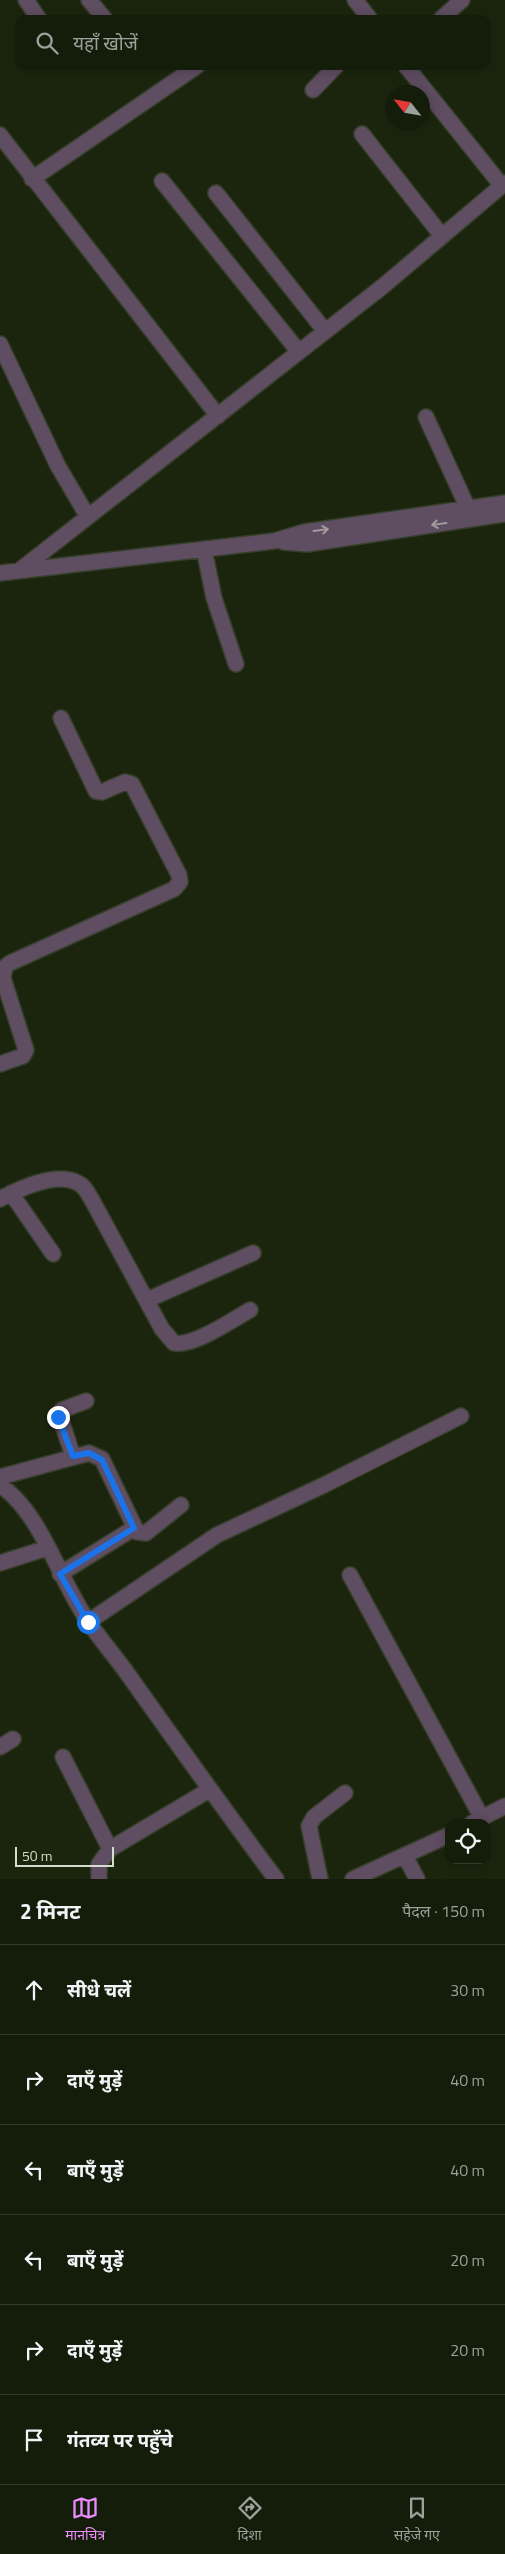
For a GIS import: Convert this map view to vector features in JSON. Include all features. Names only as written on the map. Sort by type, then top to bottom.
[{"type":"street","points":[[26,0],[36,15]]},
{"type":"street","points":[[89,0],[102,15]]},
{"type":"street","points":[[355,0],[367,15]]},
{"type":"street","points":[[445,15],[462,0]]},
{"type":"street","points":[[32,179],[191,70]]},
{"type":"street","points":[[313,90],[332,70]]},
{"type":"street","points":[[20,570],[325,332],[503,185],[409,70]]},
{"type":"street","points":[[362,134],[442,236]]},
{"type":"street","points":[[0,135],[32,179],[218,416]]},
{"type":"street","points":[[162,181],[299,352]]},
{"type":"street","points":[[216,193],[325,332]]},
{"type":"street","points":[[0,344],[58,466],[88,517]]},
{"type":"street","points":[[426,417],[470,514]]},
{"type":"street","points":[[470,514],[505,503]]},
{"type":"street","points":[[1,571],[274,541],[304,532],[470,514],[505,514]]},
{"type":"street","points":[[204,549],[214,598],[236,664]]},
{"type":"street","points":[[0,1064],[23,1056],[26,1050],[3,978],[5,967],[10,963],[174,889],[180,882],[179,875],[132,784],[125,782],[102,792],[96,791],[61,718]]},
{"type":"street","points":[[53,1254],[6,1196],[34,1182],[69,1180],[80,1183],[92,1200],[169,1339],[177,1344],[197,1339],[250,1310]]},
{"type":"street","points":[[147,1300],[253,1253]]},
{"type":"street","points":[[73,1456],[59,1414],[62,1410],[86,1401]]},
{"type":"street","points":[[88,1622],[217,1535],[324,1485],[462,1416]]},
{"type":"street","points":[[0,1477],[89,1453],[102,1460],[134,1528],[140,1534],[146,1533],[181,1505]]},
{"type":"street","points":[[0,1485],[18,1502],[47,1548],[88,1622],[126,1671],[209,1790],[276,1879]]},
{"type":"street","points":[[60,1574],[134,1528]]},
{"type":"street","points":[[0,1563],[47,1548]]},
{"type":"street","points":[[350,1575],[476,1819]]},
{"type":"street","points":[[64,1757],[110,1849]]},
{"type":"street","points":[[99,1879],[99,1864],[110,1849],[209,1790]]},
{"type":"street","points":[[320,1879],[309,1826],[314,1817],[345,1793]]},
{"type":"street","points":[[479,1819],[505,1806]]},
{"type":"street","points":[[356,1878],[445,1836]]},
{"type":"street","points":[[405,1856],[417,1879]]},
{"type":"route","points":[[58,1417],[73,1456],[89,1453],[102,1460],[134,1528],[60,1574],[88,1622]]}]
